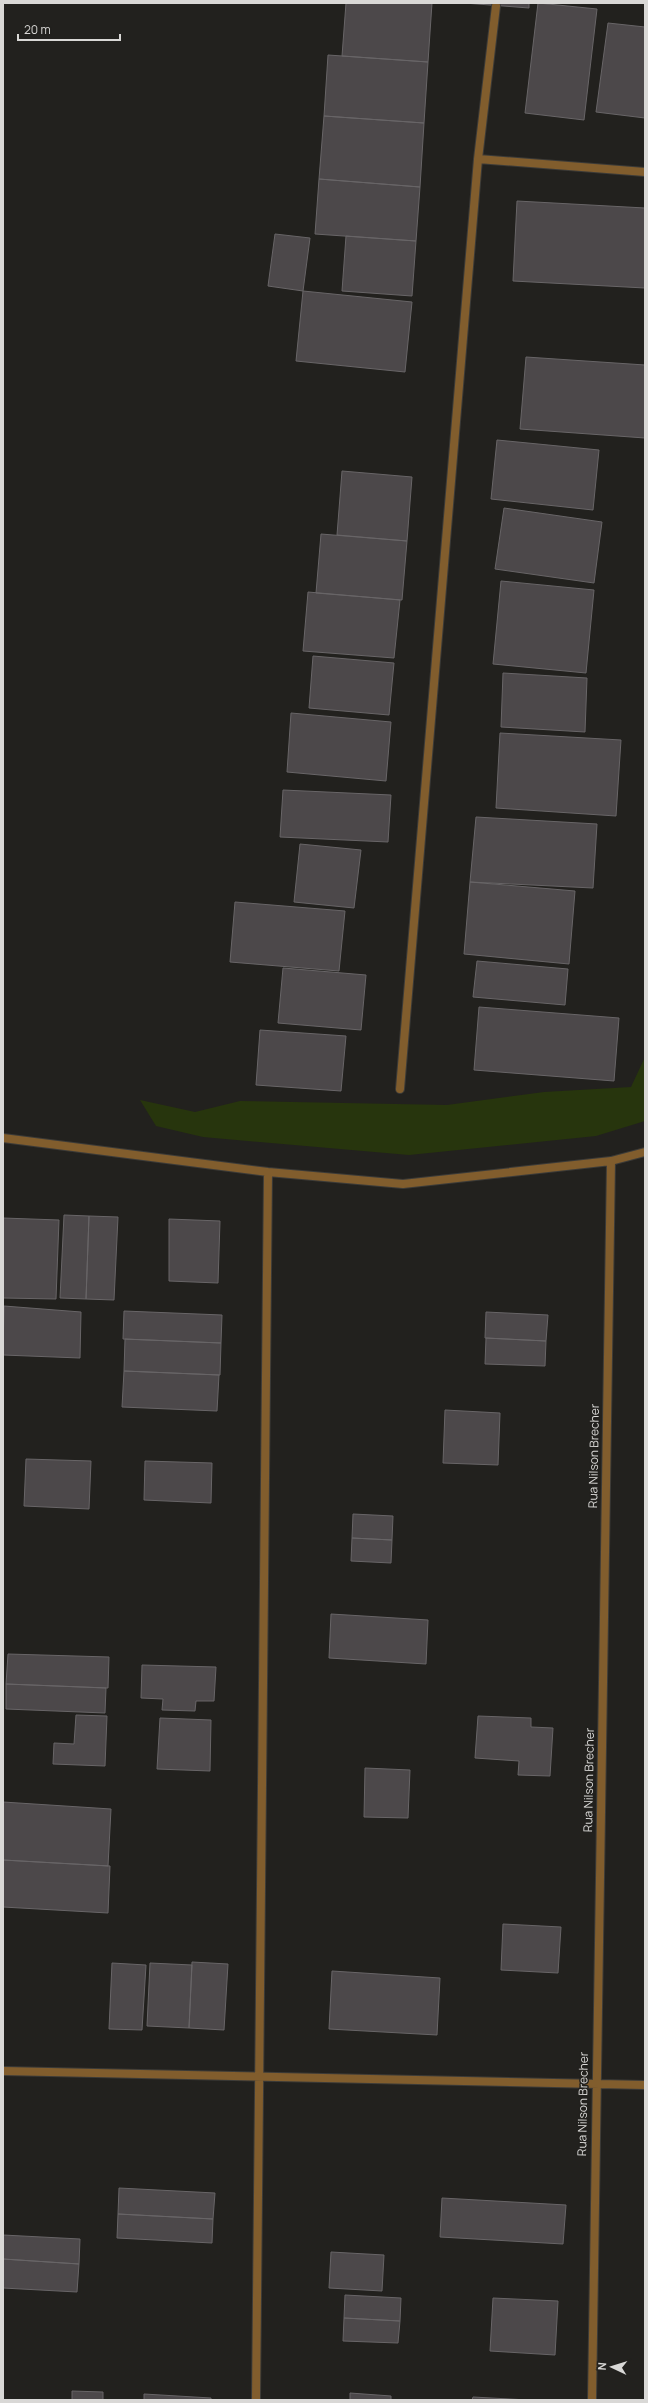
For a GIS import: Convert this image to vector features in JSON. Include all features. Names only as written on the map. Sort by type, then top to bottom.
[{"type":"street","points":[[400,1089],[478,159],[496,6]]},
{"type":"street","points":[[478,159],[645,172]]},
{"type":"street","points":[[3,1138],[268,1172],[403,1184],[611,1161],[645,1152]]},
{"type":"street","name":"Rua Nilson Brecher","points":[[592,2400],[595,2084],[611,1161]]},
{"type":"street","points":[[256,2400],[268,1172]]},
{"type":"street","points":[[3,2071],[645,2085]]},
{"type":"green space","points":[[645,1057],[645,1121],[596,1136],[409,1155],[203,1137],[156,1126],[140,1100],[195,1112],[240,1101],[447,1105],[544,1092],[631,1087]]},
{"type":"building","points":[[346,3],[432,3],[428,62],[342,56]]},
{"type":"building","points":[[464,3],[529,3],[529,8]]},
{"type":"building","points":[[538,3],[597,9],[584,120],[525,113]]},
{"type":"building","points":[[608,23],[645,27],[645,118],[596,112]]},
{"type":"building","points":[[328,55],[428,62],[424,123],[324,116]]},
{"type":"building","points":[[324,116],[424,123],[420,187],[319,179]]},
{"type":"building","points":[[319,179],[420,187],[416,241],[315,234]]},
{"type":"building","points":[[517,201],[645,208],[645,288],[513,281]]},
{"type":"building","points":[[275,234],[310,238],[303,291],[268,286]]},
{"type":"building","points":[[346,236],[416,241],[412,296],[342,291]]},
{"type":"building","points":[[303,291],[412,302],[405,372],[296,361]]},
{"type":"building","points":[[526,357],[645,365],[645,438],[520,429]]},
{"type":"building","points":[[497,440],[599,450],[593,510],[491,499]]},
{"type":"building","points":[[342,471],[412,477],[407,541],[337,535]]},
{"type":"building","points":[[504,508],[602,522],[594,583],[495,569]]},
{"type":"building","points":[[321,534],[407,541],[402,600],[316,593]]},
{"type":"building","points":[[501,581],[594,590],[586,673],[493,664]]},
{"type":"building","points":[[308,592],[400,600],[394,658],[303,651]]},
{"type":"building","points":[[313,656],[394,663],[389,715],[309,708]]},
{"type":"building","points":[[503,673],[587,678],[585,732],[501,727]]},
{"type":"building","points":[[291,713],[391,722],[386,781],[287,772]]},
{"type":"building","points":[[500,733],[621,740],[616,816],[496,808]]},
{"type":"building","points":[[283,790],[391,795],[388,842],[280,837]]},
{"type":"building","points":[[476,817],[597,824],[593,888],[470,882]]},
{"type":"building","points":[[300,844],[361,850],[354,908],[294,902]]},
{"type":"building","points":[[470,882],[575,891],[569,964],[464,954]]},
{"type":"building","points":[[235,902],[345,911],[339,971],[230,962]]},
{"type":"building","points":[[477,961],[568,969],[565,1005],[473,997]]},
{"type":"building","points":[[283,968],[366,975],[361,1030],[278,1023]]},
{"type":"building","points":[[479,1007],[619,1018],[614,1081],[474,1070]]},
{"type":"building","points":[[260,1030],[346,1036],[341,1091],[256,1085]]},
{"type":"building","points":[[64,1215],[89,1216],[86,1299],[60,1298]]},
{"type":"building","points":[[89,1216],[118,1217],[114,1300],[86,1299]]},
{"type":"building","points":[[3,1218],[59,1220],[56,1299],[3,1298]]},
{"type":"building","points":[[169,1219],[220,1221],[218,1283],[169,1281]]},
{"type":"building","points":[[4,1306],[81,1312],[80,1358],[3,1355]]},
{"type":"building","points":[[124,1311],[222,1315],[221,1343],[123,1339]]},
{"type":"building","points":[[486,1312],[548,1315],[546,1341],[485,1338]]},
{"type":"building","points":[[486,1338],[546,1341],[545,1366],[485,1364]]},
{"type":"building","points":[[125,1339],[221,1343],[220,1375],[124,1371]]},
{"type":"building","points":[[124,1371],[219,1375],[217,1411],[122,1407]]},
{"type":"building","points":[[445,1410],[500,1413],[498,1465],[443,1463]]},
{"type":"building","points":[[26,1459],[91,1461],[89,1509],[24,1506]]},
{"type":"building","points":[[145,1461],[212,1463],[211,1503],[144,1500]]},
{"type":"building","points":[[353,1514],[393,1516],[392,1540],[352,1538]]},
{"type":"building","points":[[352,1538],[392,1540],[391,1563],[351,1561]]},
{"type":"building","points":[[331,1614],[428,1620],[426,1664],[329,1658]]},
{"type":"building","points":[[8,1654],[109,1657],[108,1688],[6,1684]]},
{"type":"building","points":[[142,1665],[216,1667],[214,1701],[196,1701],[195,1711],[162,1710],[163,1699],[141,1698]]},
{"type":"building","points":[[6,1684],[106,1688],[105,1713],[6,1709]]},
{"type":"building","points":[[76,1715],[107,1716],[105,1766],[53,1764],[54,1743],[74,1744]]},
{"type":"building","points":[[478,1716],[531,1718],[531,1727],[553,1728],[550,1776],[518,1775],[519,1761],[475,1758]]},
{"type":"building","points":[[160,1718],[211,1720],[210,1771],[157,1769]]},
{"type":"building","points":[[365,1768],[410,1770],[408,1818],[364,1817]]},
{"type":"building","points":[[3,1802],[111,1809],[108,1866],[3,1860]]},
{"type":"building","points":[[3,1860],[110,1866],[108,1913],[3,1907]]},
{"type":"building","points":[[503,1924],[561,1927],[558,1973],[501,1970]]},
{"type":"building","points":[[192,1962],[228,1964],[224,2030],[189,2028]]},
{"type":"building","points":[[112,1963],[146,1965],[142,2030],[109,2029]]},
{"type":"building","points":[[150,1963],[192,1965],[189,2028],[147,2026]]},
{"type":"building","points":[[332,1971],[440,1978],[437,2035],[329,2029]]},
{"type":"building","points":[[119,2188],[215,2193],[213,2219],[118,2214]]},
{"type":"building","points":[[442,2198],[566,2205],[563,2244],[440,2237]]},
{"type":"building","points":[[118,2214],[213,2219],[212,2243],[117,2238]]},
{"type":"building","points":[[3,2235],[80,2239],[79,2264],[3,2259]]},
{"type":"building","points":[[331,2252],[384,2255],[382,2291],[329,2288]]},
{"type":"building","points":[[3,2259],[79,2264],[77,2292],[3,2288]]},
{"type":"building","points":[[345,2295],[401,2298],[400,2321],[344,2318]]},
{"type":"building","points":[[493,2298],[558,2301],[555,2355],[490,2351]]},
{"type":"building","points":[[344,2318],[400,2321],[398,2343],[343,2341]]},
{"type":"building","points":[[72,2391],[103,2392],[103,2400],[72,2400]]},
{"type":"building","points":[[350,2393],[391,2396],[391,2400],[350,2400]]},
{"type":"building","points":[[144,2394],[211,2398],[211,2400],[144,2400]]},
{"type":"building","points":[[473,2397],[528,2400],[472,2400]]}]
